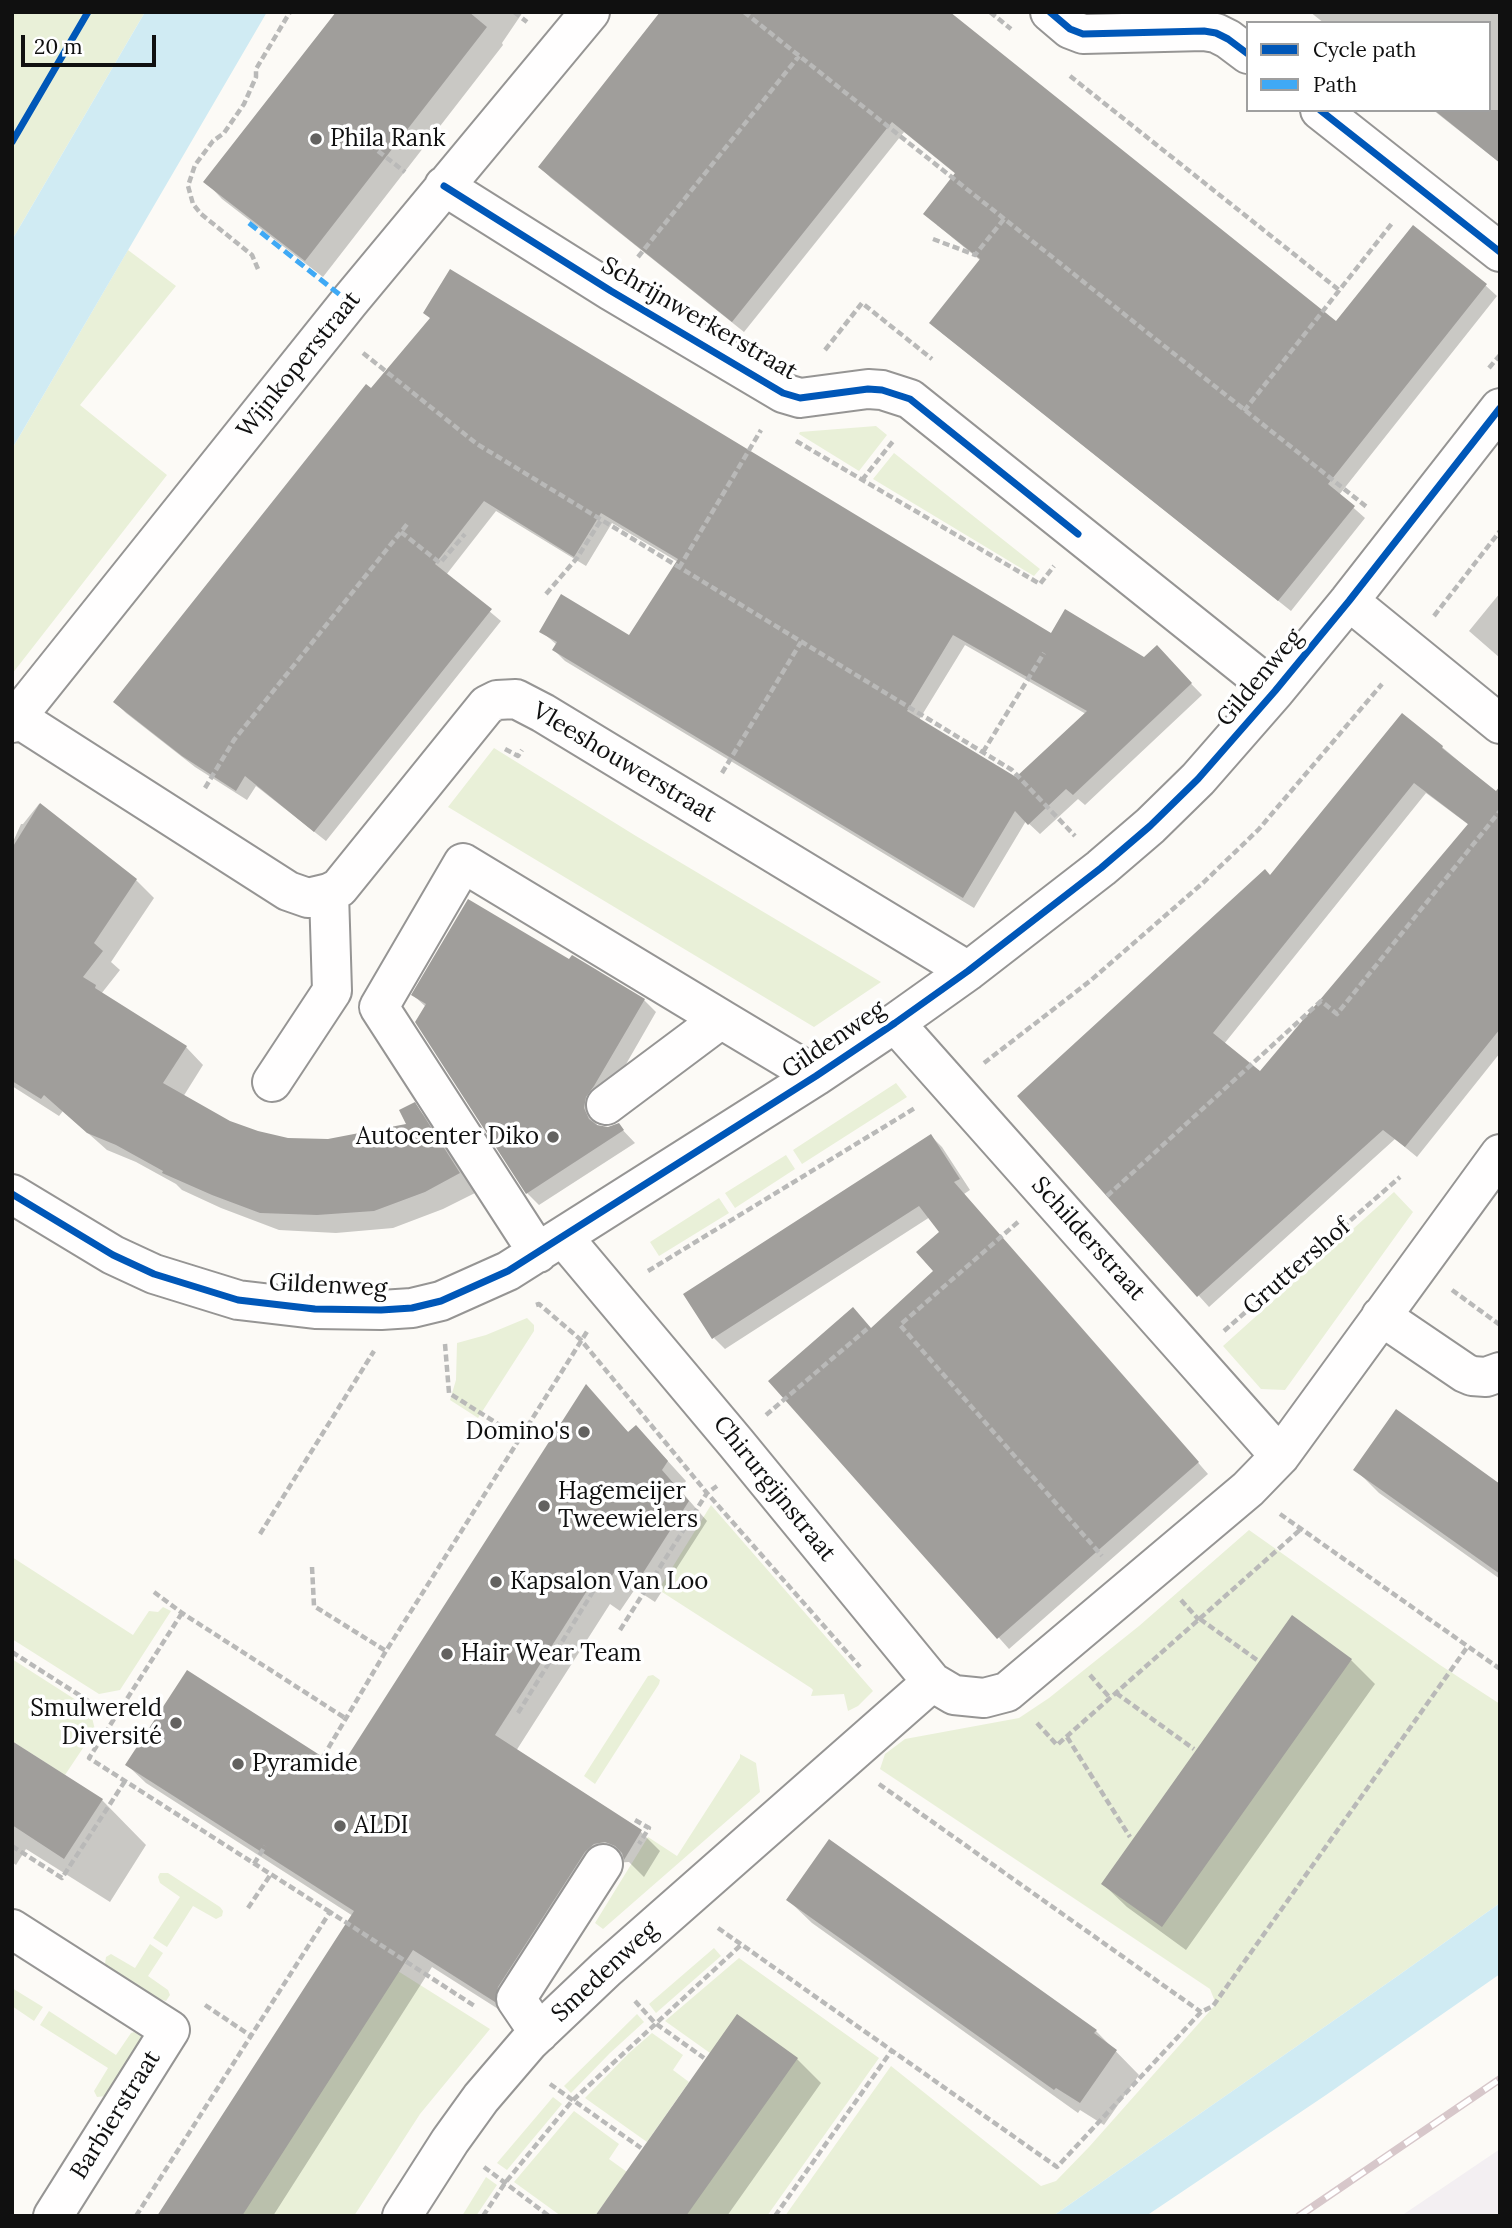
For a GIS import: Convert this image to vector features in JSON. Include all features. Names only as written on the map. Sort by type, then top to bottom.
[{"type":"street","name":"Wijnkoperstraat","points":[[14,720],[444,186],[590,12]]},
{"type":"street","points":[[1050,12],[1070,29],[1083,34],[1164,31],[1216,33],[1246,52]]},
{"type":"street","points":[[1323,112],[1500,252]]},
{"type":"street","name":"Schrijnwerkerstraat","points":[[444,186],[611,290],[793,397],[868,389],[882,390],[910,399],[1275,691]]},
{"type":"street","name":"Gildenweg","points":[[12,1194],[113,1255],[154,1274],[238,1300],[283,1307],[352,1311],[412,1308],[441,1301],[508,1271],[895,1023],[968,971],[1101,868],[1150,826],[1198,779],[1275,691],[1500,408]]},
{"type":"street","points":[[1349,601],[1500,724]]},
{"type":"street","name":"Vleeshouwerstraat","points":[[329,893],[339,888],[479,714],[497,700],[516,699],[532,706],[968,971]]},
{"type":"street","points":[[14,720],[288,891],[308,898],[329,893],[332,991],[272,1082]]},
{"type":"street","name":"Chirurgijnstraat","points":[[721,1019],[463,863],[379,1007],[551,1245],[611,1294],[932,1682],[954,1695],[974,1699],[1007,1692],[1248,1489],[1280,1457]]},
{"type":"street","points":[[606,1105],[721,1019],[816,1076]]},
{"type":"street","name":"Schilderstraat","points":[[895,1023],[1280,1457]]},
{"type":"street","points":[[1280,1457],[1500,1154]]},
{"type":"street","points":[[1381,1315],[1465,1373],[1486,1377],[1500,1372]]},
{"type":"street","name":"Smedenweg","points":[[402,2216],[481,2098],[528,2044],[606,1969],[932,1682]]},
{"type":"street","points":[[528,2044],[516,1999],[603,1864]]},
{"type":"street","name":"Barbierstraat","points":[[12,1929],[170,2030],[53,2216]]},
{"type":"path","points":[[258,269],[252,255],[201,214],[193,204],[188,186],[195,164],[213,141],[224,133],[244,104],[256,69],[290,12]]},
{"type":"path","points":[[744,12],[1374,512]]},
{"type":"path","points":[[990,12],[1020,36]]},
{"type":"path","points":[[611,290],[799,56]]},
{"type":"path","points":[[1069,76],[1339,290]]},
{"type":"path","points":[[1244,411],[1419,187]]},
{"type":"path","points":[[933,239],[975,255],[1004,219]]},
{"type":"path","points":[[330,327],[477,444],[1013,770],[1101,868]]},
{"type":"path","points":[[862,480],[920,407]]},
{"type":"path","points":[[545,594],[578,558],[601,520]]},
{"type":"path","points":[[183,824],[234,740],[408,523]]},
{"type":"path","points":[[323,1757],[386,1651],[611,1294],[951,1086],[1081,989],[1259,829],[1370,700],[1500,531]]},
{"type":"path","points":[[401,532],[440,563],[464,534]]},
{"type":"path","points":[[701,808],[801,642]]},
{"type":"path","points":[[982,752],[1044,653]]},
{"type":"path","points":[[1076,1226],[1321,1001],[1337,1014],[1500,811]]},
{"type":"path","points":[[1048,1194],[900,1325],[1129,1588]]},
{"type":"path","points":[[1417,1266],[1500,1325]]},
{"type":"path","points":[[526,1309],[539,1304],[581,1340],[707,1493],[860,1667],[895,1637]]},
{"type":"path","points":[[620,1630],[707,1493],[743,1452],[867,1329]]},
{"type":"path","points":[[444,1336],[449,1393],[520,1438]]},
{"type":"path","points":[[260,1534],[376,1348],[363,1348]]},
{"type":"path","points":[[1248,1489],[1301,1530],[1500,1668]]},
{"type":"path","points":[[1007,1692],[1057,1745],[1301,1530]]},
{"type":"path","points":[[312,1567],[314,1605],[386,1651]]},
{"type":"path","points":[[518,1713],[594,1590]]},
{"type":"path","points":[[154,1591],[182,1613],[345,1718]]},
{"type":"path","points":[[182,1613],[89,1758],[330,1912],[528,2044],[572,2101],[641,2148]]},
{"type":"path","points":[[1200,1619],[1257,1660]]},
{"type":"path","points":[[682,1902],[1057,2167],[1201,2012],[1213,2006],[1468,1646]]},
{"type":"path","points":[[12,1652],[115,1717]]},
{"type":"path","points":[[1116,1693],[1195,1749]]},
{"type":"path","points":[[1067,1737],[1130,1838]]},
{"type":"path","points":[[844,1759],[1201,2012]]},
{"type":"path","points":[[12,1846],[62,1878],[125,1781]]},
{"type":"path","points":[[254,1864],[265,1846]]},
{"type":"path","points":[[248,1908],[271,1874]]},
{"type":"path","points":[[136,2216],[330,1912]]},
{"type":"path","points":[[483,2216],[505,2183],[572,2101],[742,1944]]},
{"type":"path","points":[[606,1969],[655,2023],[704,2059]]},
{"type":"path","points":[[202,2003],[251,2036]]},
{"type":"path","points":[[775,2216],[892,2050]]},
{"type":"path","points":[[450,2141],[549,2216]]},
{"type":"shaded area","points":[[1500,2149],[1500,2216],[1401,2216]]},
{"type":"green space","points":[[12,12],[145,12],[12,240]]},
{"type":"green space","points":[[128,250],[176,286],[80,405],[167,475],[12,674],[12,449]]},
{"type":"green space","points":[[876,426],[887,435],[859,471],[799,434],[800,432]]},
{"type":"green space","points":[[894,453],[1040,569],[1034,576],[873,479]]},
{"type":"green space","points":[[494,748],[881,982],[814,1027],[448,807]]},
{"type":"green space","points":[[896,1083],[907,1097],[802,1164],[793,1150]]},
{"type":"green space","points":[[786,1155],[795,1169],[735,1208],[725,1193]]},
{"type":"green space","points":[[1394,1192],[1413,1212],[1285,1390],[1261,1389],[1223,1346]]},
{"type":"green space","points":[[719,1198],[729,1213],[659,1256],[650,1242]]},
{"type":"green space","points":[[527,1318],[534,1325],[534,1331],[478,1418],[450,1400],[456,1380],[457,1343],[486,1335]]},
{"type":"green space","points":[[711,1505],[873,1691],[858,1706],[848,1711],[844,1694],[811,1696],[811,1688],[662,1592],[657,1592]]},
{"type":"green space","points":[[1249,1530],[1440,1665],[1500,1704],[1500,1903],[1053,2216],[785,2216],[891,2066],[1041,2186],[1056,2181],[1216,2004],[1210,1989],[880,1769],[885,1754],[905,1739],[1019,1718],[1049,1698],[1139,1626]]},
{"type":"green space","points":[[12,1557],[133,1635],[149,1611],[158,1612],[163,1607],[171,1611],[120,1690],[99,1694],[12,1639]]},
{"type":"green space","points":[[12,1659],[90,1709],[95,1730],[65,1775],[12,1741]]},
{"type":"green space","points":[[653,1675],[660,1680],[659,1684],[595,1784],[584,1776],[648,1676]]},
{"type":"green space","points":[[740,1754],[756,1763],[760,1792],[603,1929],[595,1923],[648,1837],[677,1856],[740,1758]]},
{"type":"green space","points":[[160,1873],[168,1873],[220,1907],[222,1916],[216,1919],[193,1906],[167,1947],[153,1938],[180,1897],[160,1883]]},
{"type":"green space","points":[[150,1944],[163,1953],[148,1976],[168,1990],[170,1995],[166,2001],[105,1964],[106,1957],[111,1954],[135,1968]]},
{"type":"green space","points":[[714,1948],[721,1956],[656,2013],[649,2004]]},
{"type":"green space","points":[[739,1958],[879,2058],[767,2216],[686,2216],[710,2053],[665,2021]]},
{"type":"green space","points":[[390,1966],[490,2029],[420,2114],[354,2216],[241,2216]]},
{"type":"green space","points":[[12,1988],[43,2007],[34,2021],[12,2006]]},
{"type":"green space","points":[[49,2011],[116,2055],[131,2033],[141,2036],[140,2044],[106,2096],[97,2097],[94,2091],[108,2068],[40,2025]]},
{"type":"green space","points":[[637,2014],[644,2022],[571,2093],[564,2086]]},
{"type":"green space","points":[[652,2033],[683,2055],[673,2070],[689,2082],[647,2142],[585,2098]]},
{"type":"green space","points":[[553,2097],[562,2104],[507,2170],[497,2163]]},
{"type":"green space","points":[[574,2111],[619,2144],[609,2159],[627,2172],[595,2216],[561,2216],[514,2182]]},
{"type":"green space","points":[[486,2177],[497,2185],[476,2216],[462,2216]]},
{"type":"water","points":[[145,12],[267,12],[12,449],[12,240]]},
{"type":"water","points":[[1500,1903],[1500,1974],[1146,2216],[1053,2216],[1399,1975]]},
{"type":"building","name":"Phila Rank","points":[[336,12],[469,12],[487,27],[305,261],[203,182]]},
{"type":"building","points":[[660,12],[950,12],[1336,321],[1413,225],[1487,284],[1328,484],[1355,506],[1278,601],[929,323],[980,259],[923,214],[955,173],[892,122],[732,322],[538,167]]},
{"type":"building","points":[[1500,110],[1500,163],[1436,112]]},
{"type":"building","points":[[450,269],[1051,633],[1065,609],[1144,657],[1157,645],[1192,683],[1073,795],[1066,789],[1028,825],[1015,811],[963,898],[552,650],[557,642],[539,632],[561,594],[629,635],[678,559],[601,513],[574,557],[484,501],[435,564],[492,609],[314,832],[245,776],[236,791],[182,756],[113,702],[366,384],[371,388],[430,318],[423,313]],"holes":[[[953,635],[1087,711],[1016,777],[907,711]]]},
{"type":"building","points":[[1402,713],[1496,791],[1500,786],[1500,1029],[1405,1147],[1383,1130],[1197,1297],[1017,1096],[1265,869],[1270,875]],"holes":[[[1414,783],[1468,824],[1260,1071],[1213,1033]]]},
{"type":"building","points":[[40,803],[137,879],[94,943],[103,951],[83,977],[96,985],[95,988],[187,1046],[163,1083],[230,1121],[288,1138],[328,1139],[406,1124],[399,1110],[415,1102],[460,1173],[425,1192],[374,1211],[317,1215],[260,1213],[162,1173],[163,1171],[116,1145],[87,1133],[44,1095],[41,1099],[12,1081],[12,848]]},
{"type":"building","points":[[468,899],[569,959],[572,955],[645,999],[586,1097],[584,1108],[589,1119],[597,1125],[608,1127],[619,1123],[624,1130],[526,1194],[415,1022],[426,1004],[411,995]]},
{"type":"building","points":[[931,1134],[960,1179],[954,1182],[1199,1462],[997,1639],[768,1381],[853,1307],[871,1328],[933,1271],[916,1252],[939,1232],[919,1206],[712,1339],[683,1294]]},
{"type":"building","points":[[586,1384],[628,1432],[636,1425],[668,1461],[662,1470],[689,1501],[636,1584],[615,1571],[601,1593],[590,1586],[495,1735],[642,1830],[624,1860],[622,1853],[615,1846],[605,1842],[594,1844],[585,1852],[498,1987],[495,2002],[413,1950],[242,2216],[157,2216],[354,1911],[125,1765],[187,1670],[340,1768]]},
{"type":"building","points":[[1396,1409],[1500,1484],[1500,1574],[1353,1470]]},
{"type":"building","points":[[1292,1615],[1352,1659],[1162,1927],[1101,1884]]},
{"type":"building","points":[[12,1741],[103,1799],[64,1859],[12,1825]]},
{"type":"building","points":[[829,1839],[1097,2030],[1094,2033],[1117,2050],[1080,2103],[1056,2088],[1054,2090],[786,1900]]},
{"type":"building","points":[[737,2014],[798,2058],[686,2216],[595,2216]]},
{"type":"railway","points":[[1299,2216],[1500,2079]]},
{"type":"marked path","points":[[249,223],[349,302]]},
{"type":"cycle path","points":[[12,142],[88,12]]},
{"type":"cycle path","points":[[1050,12],[1070,29],[1083,34],[1204,31],[1228,39],[1246,52]]},
{"type":"cycle path","points":[[1323,112],[1500,252]]},
{"type":"cycle path","points":[[444,186],[611,291],[783,393],[800,398],[868,389],[882,390],[910,399],[1078,534]]},
{"type":"cycle path","points":[[12,1194],[113,1255],[154,1274],[238,1300],[315,1309],[412,1308],[441,1301],[508,1271],[895,1023],[968,971],[1101,868],[1150,826],[1198,779],[1275,691],[1500,408]]},
{"type":"place","name":"Phila Rank","points":[[316,139]]},
{"type":"place","name":"Autocenter Diko","points":[[553,1137]]},
{"type":"place","name":"Domino's","points":[[584,1432]]},
{"type":"place","name":"Hagemeijer Tweewielers","points":[[544,1506]]},
{"type":"place","name":"Kapsalon Van Loo","points":[[496,1582]]},
{"type":"place","name":"Hair Wear Team","points":[[447,1654]]},
{"type":"place","name":"Smulwereld Diversité","points":[[176,1723]]},
{"type":"place","name":"Pyramide","points":[[238,1764]]},
{"type":"place","name":"ALDI","points":[[340,1826]]}]
